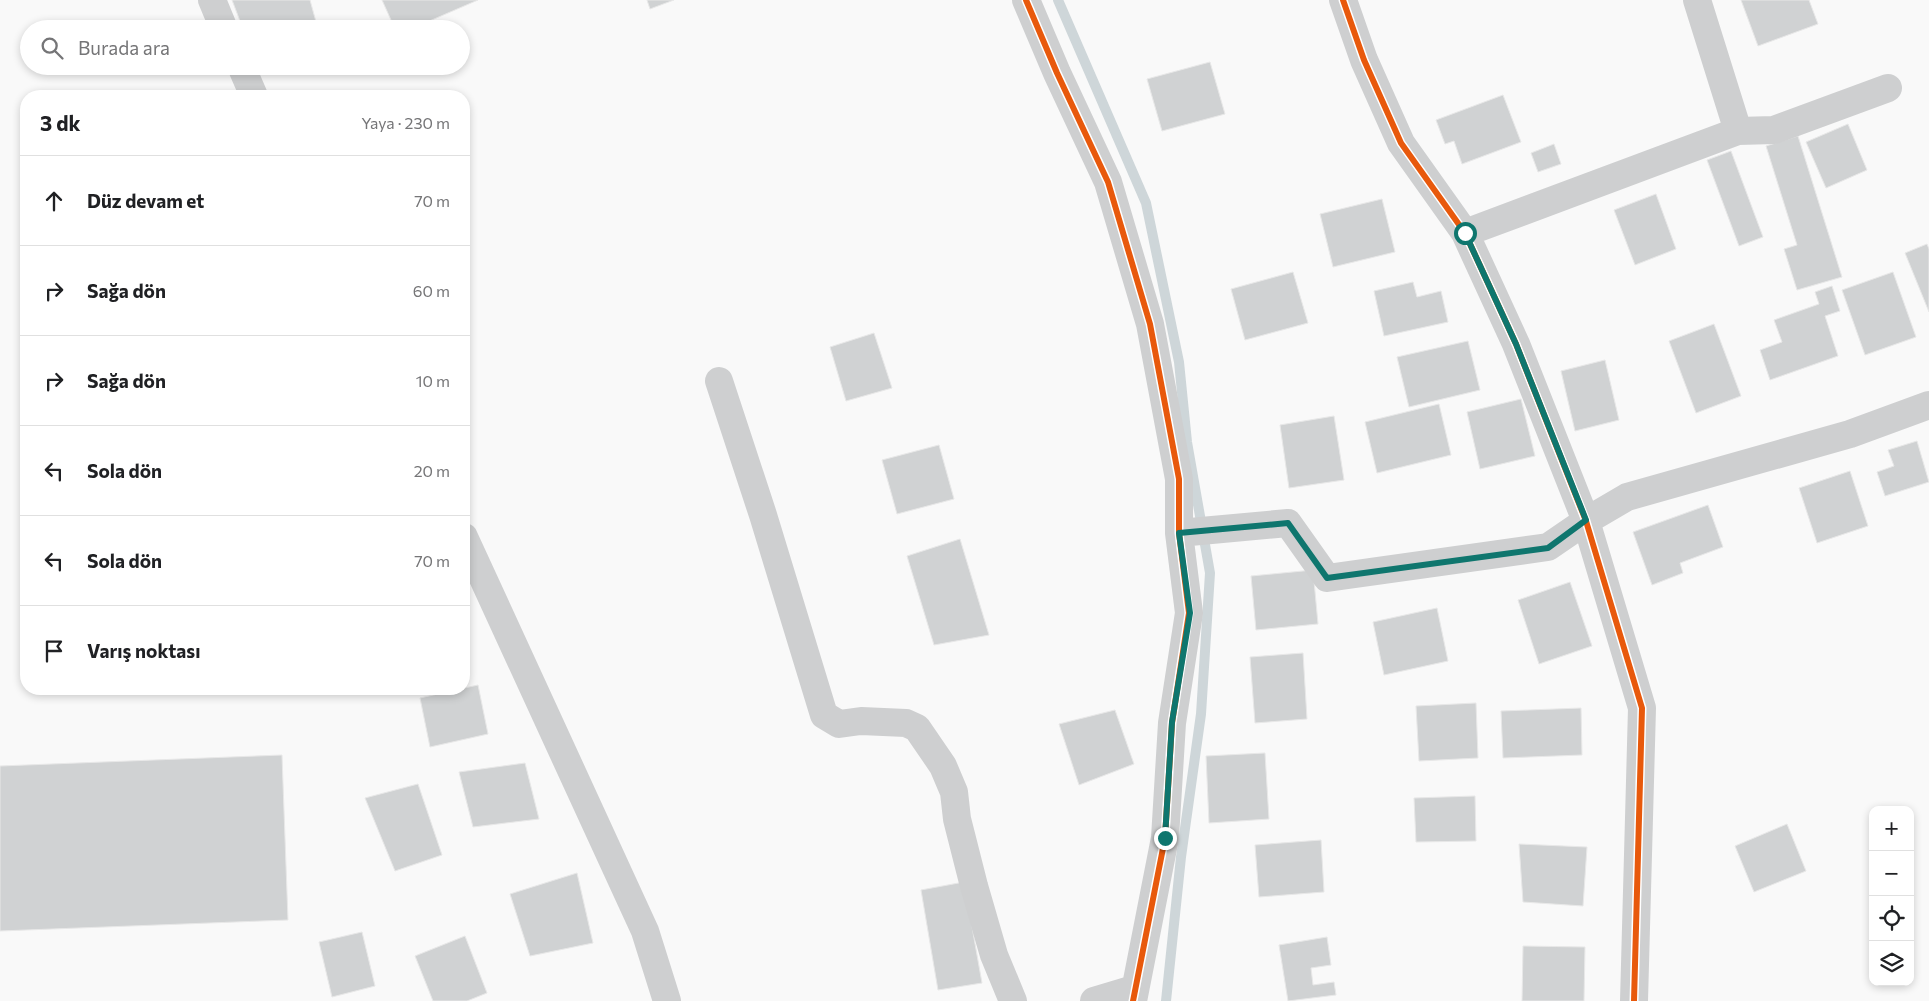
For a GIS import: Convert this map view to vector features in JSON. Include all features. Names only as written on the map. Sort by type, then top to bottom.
[{"type":"street","points":[[212,0],[220,20]]},
{"type":"street","points":[[1026,0],[1057,73],[1108,182],[1150,324],[1179,479],[1190,613],[1172,722],[1165,838],[1134,995],[1094,1001]]},
{"type":"street","points":[[1343,0],[1364,60],[1401,143],[1465,233],[1516,344],[1586,520],[1642,708],[1634,1001]]},
{"type":"street","points":[[1697,0],[1738,131]]},
{"type":"street","points":[[245,75],[251,90]]},
{"type":"street","points":[[1465,233],[1738,131],[1774,130],[1888,88]]},
{"type":"street","points":[[719,381],[763,515],[824,715],[839,724],[861,722],[906,723],[917,728],[943,766],[954,792],[957,819],[986,929],[994,955],[1013,1001]]},
{"type":"street","points":[[1184,532],[1288,523],[1327,578],[1548,548],[1586,520],[1627,497],[1850,434],[1929,406]]},
{"type":"street","points":[[470,550],[645,931],[667,1001]]},
{"type":"building","points":[[232,0],[310,0],[316,20],[240,20]]},
{"type":"building","points":[[382,0],[478,0],[432,20],[391,20]]},
{"type":"building","points":[[647,0],[674,0],[650,9]]},
{"type":"building","points":[[1741,0],[1809,0],[1818,24],[1758,46]]},
{"type":"building","points":[[1210,62],[1225,114],[1162,131],[1147,79]]},
{"type":"building","points":[[1503,95],[1521,142],[1462,164],[1454,141],[1445,144],[1436,120]]},
{"type":"building","points":[[1848,124],[1867,170],[1826,188],[1806,142]]},
{"type":"building","points":[[1798,136],[1842,277],[1797,290],[1784,249],[1797,245],[1766,146]]},
{"type":"building","points":[[1554,144],[1561,164],[1538,172],[1531,153]]},
{"type":"building","points":[[1731,151],[1763,237],[1739,246],[1707,160]]},
{"type":"building","points":[[1656,194],[1676,249],[1635,265],[1614,210]]},
{"type":"building","points":[[1382,199],[1395,252],[1333,267],[1320,214]]},
{"type":"building","points":[[1927,244],[1929,249],[1929,312],[1905,253]]},
{"type":"building","points":[[1293,272],[1308,323],[1245,340],[1231,289]]},
{"type":"building","points":[[1893,272],[1916,337],[1865,355],[1842,290]]},
{"type":"building","points":[[1413,282],[1417,297],[1441,291],[1448,322],[1384,336],[1374,291]]},
{"type":"building","points":[[1832,286],[1840,311],[1825,316],[1838,356],[1770,380],[1760,350],[1782,342],[1774,320],[1819,304],[1815,292]]},
{"type":"building","points":[[1714,324],[1741,396],[1696,413],[1669,341]]},
{"type":"building","points":[[874,333],[892,388],[846,401],[830,347]]},
{"type":"building","points":[[1468,341],[1480,390],[1409,407],[1397,357]]},
{"type":"building","points":[[1605,360],[1619,420],[1575,431],[1561,371]]},
{"type":"building","points":[[1521,399],[1535,456],[1480,469],[1467,412]]},
{"type":"building","points":[[1439,404],[1451,455],[1377,473],[1365,422]]},
{"type":"building","points":[[1334,416],[1344,480],[1289,488],[1280,425]]},
{"type":"building","points":[[1917,441],[1929,482],[1885,496],[1877,472],[1894,466],[1888,450]]},
{"type":"building","points":[[939,445],[954,499],[897,514],[882,460]]},
{"type":"building","points":[[1850,471],[1868,526],[1817,543],[1799,488]]},
{"type":"building","points":[[1708,505],[1723,547],[1680,563],[1683,573],[1652,585],[1633,532]]},
{"type":"building","points":[[960,539],[989,635],[934,645],[907,556]]},
{"type":"building","points":[[1313,570],[1318,624],[1256,630],[1251,576]]},
{"type":"building","points":[[1570,582],[1592,646],[1539,664],[1518,600]]},
{"type":"building","points":[[1437,608],[1448,661],[1384,675],[1373,622]]},
{"type":"building","points":[[1303,653],[1307,719],[1255,723],[1250,657]]},
{"type":"building","points":[[478,685],[488,734],[430,747],[420,698],[433,695],[470,695],[470,687]]},
{"type":"building","points":[[1476,703],[1478,758],[1419,761],[1416,706]]},
{"type":"building","points":[[1581,708],[1582,755],[1503,758],[1501,711]]},
{"type":"building","points":[[1115,710],[1134,764],[1079,785],[1059,724]]},
{"type":"building","points":[[1265,753],[1269,819],[1209,823],[1206,756]]},
{"type":"building","points":[[282,755],[288,920],[0,931],[0,766]]},
{"type":"building","points":[[525,763],[539,819],[473,827],[459,772]]},
{"type":"building","points":[[418,784],[442,855],[395,871],[365,798]]},
{"type":"building","points":[[1475,796],[1476,841],[1416,842],[1414,798]]},
{"type":"building","points":[[1787,824],[1806,871],[1754,892],[1735,846]]},
{"type":"building","points":[[1321,840],[1324,892],[1259,897],[1255,845]]},
{"type":"building","points":[[1519,844],[1587,847],[1583,906],[1523,902]]},
{"type":"building","points":[[577,873],[593,943],[530,956],[510,894]]},
{"type":"building","points":[[964,882],[982,983],[938,990],[921,890]]},
{"type":"building","points":[[362,932],[375,986],[332,997],[319,942]]},
{"type":"building","points":[[465,936],[487,993],[467,1001],[433,1001],[415,956]]},
{"type":"building","points":[[1327,937],[1331,965],[1311,968],[1313,985],[1334,982],[1336,995],[1288,1001],[1279,945]]},
{"type":"building","points":[[1523,946],[1585,947],[1584,1001],[1522,1001]]},
{"type":"waterway","points":[[1058,0],[1146,203],[1179,362],[1187,442],[1210,573],[1201,714],[1181,857],[1166,1001]]},
{"type":"cycle path","points":[[1026,0],[1057,73],[1108,182],[1150,324],[1179,479],[1179,533],[1189,613],[1172,723],[1165,838],[1133,1001]]},
{"type":"cycle path","points":[[1343,0],[1364,60],[1401,143],[1465,233],[1516,344],[1586,521],[1642,708],[1634,1001]]},
{"type":"route","points":[[1165,838],[1172,722],[1190,613],[1179,533],[1288,523],[1327,578],[1548,548],[1586,520],[1516,344],[1465,233]]}]
